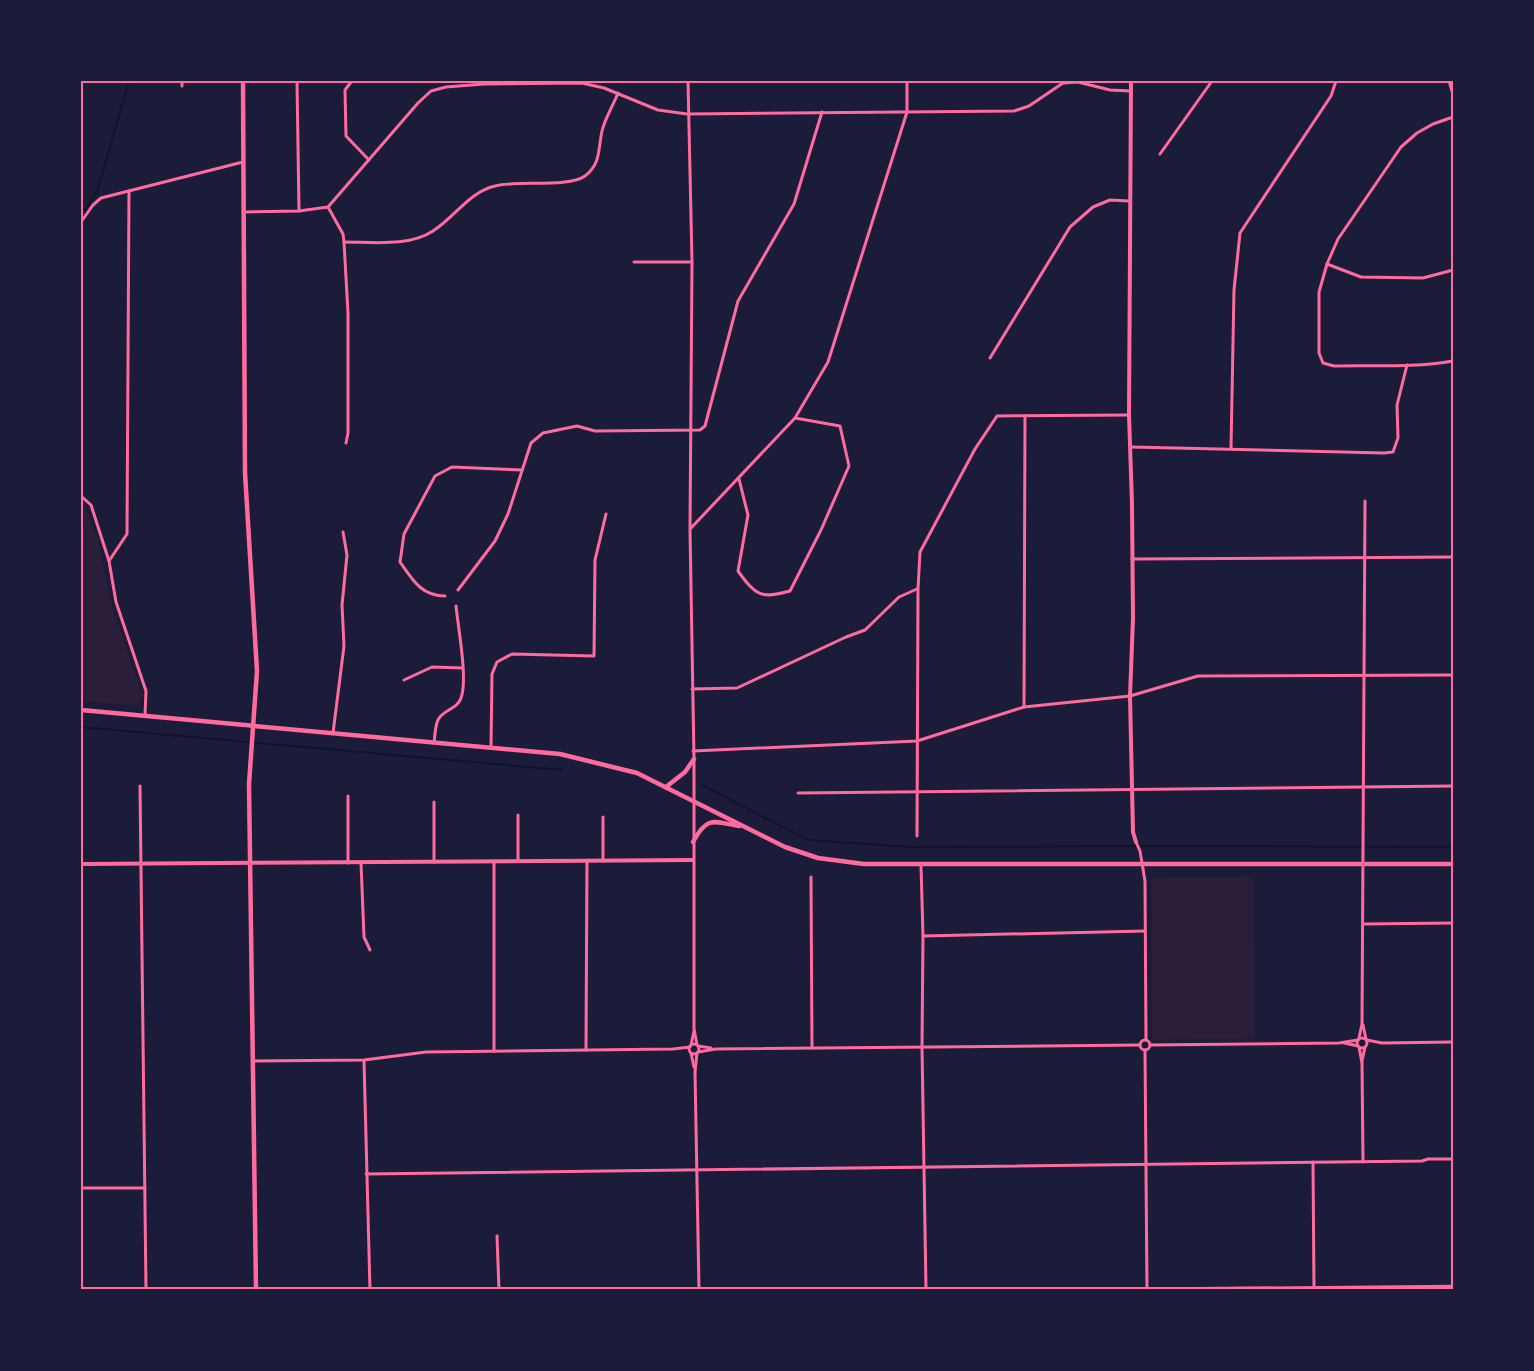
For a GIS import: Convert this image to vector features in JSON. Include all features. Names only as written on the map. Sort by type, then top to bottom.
[{"type":"main road","points":[[243,81],[245,473],[257,671],[250,751],[249,863],[256,1290]]},
{"type":"main road","points":[[81,710],[254,724],[560,754],[637,773],[785,848],[818,858],[864,864],[1453,864]]},
{"type":"main road","points":[[666,787],[679,778],[694,759]]},
{"type":"main road","points":[[693,842],[707,823],[718,822],[744,827]]},
{"type":"main road","points":[[1116,1290],[1453,1287]]},
{"type":"street","points":[[182,81],[182,86]]},
{"type":"street","points":[[297,81],[299,211]]},
{"type":"street","points":[[688,81],[692,262],[690,530],[694,759],[694,1029],[698,1046],[694,1072]]},
{"type":"street","points":[[690,530],[795,418],[828,362],[907,112],[906,81]]},
{"type":"street","points":[[1131,81],[1129,415],[1133,618],[1130,696],[1133,832],[1140,851],[1145,881],[1146,1040],[1150,1045]]},
{"type":"street","points":[[1160,154],[1212,81]]},
{"type":"street","points":[[1231,448],[1234,290],[1240,233],[1331,96],[1336,81]]},
{"type":"street","points":[[1449,81],[1453,94]]},
{"type":"street","points":[[351,82],[345,90],[346,136],[369,160]]},
{"type":"street","points":[[243,212],[299,211],[328,207],[418,103],[431,91],[446,87],[484,82],[582,83],[604,88],[658,110],[687,114],[1014,111],[1029,106],[1063,83],[1078,82],[1110,90],[1131,91]]},
{"type":"street","points":[[344,242],[403,241],[422,237],[434,231],[475,194],[488,187],[512,183],[566,182],[585,176],[597,164],[602,132],[618,93]]},
{"type":"street","points":[[458,590],[495,541],[507,514],[531,442],[543,433],[577,426],[595,431],[700,430],[705,426],[738,302],[794,204],[822,112]]},
{"type":"street","points":[[1453,117],[1417,133],[1401,147],[1338,239],[1327,264],[1319,292],[1320,353],[1323,363],[1334,366],[1407,365],[1453,361]]},
{"type":"street","points":[[81,222],[93,204],[101,198],[243,162]]},
{"type":"street","points":[[109,561],[127,534],[129,191]]},
{"type":"street","points":[[990,358],[1070,227],[1093,207],[1110,200],[1129,201]]},
{"type":"street","points":[[328,207],[343,234],[344,242],[348,314],[348,433],[346,442]]},
{"type":"street","points":[[634,262],[692,262]]},
{"type":"street","points":[[1327,264],[1361,277],[1423,278],[1453,270]]},
{"type":"street","points":[[1131,447],[1393,452],[1398,438],[1396,405],[1407,365]]},
{"type":"street","points":[[917,836],[920,552],[975,448],[997,416],[1129,415]]},
{"type":"street","points":[[1024,416],[1024,707]]},
{"type":"street","points":[[739,479],[748,515],[738,572],[751,589],[770,597],[790,591],[821,531],[849,466],[840,426],[795,418]]},
{"type":"street","points":[[445,596],[430,594],[418,588],[400,562],[404,534],[435,476],[452,467],[522,470]]},
{"type":"street","points":[[81,496],[91,505],[109,561],[116,602],[146,692],[145,715]]},
{"type":"street","points":[[1363,1162],[1362,1063],[1359,1039],[1362,1024],[1365,501]]},
{"type":"street","points":[[491,748],[492,674],[497,662],[512,654],[594,656],[595,560],[606,514]]},
{"type":"street","points":[[333,733],[344,646],[342,605],[346,555],[343,532]]},
{"type":"street","points":[[1132,559],[1453,557]]},
{"type":"street","points":[[692,689],[736,688],[865,630],[899,597],[918,589]]},
{"type":"street","points":[[434,743],[437,721],[442,714],[457,705],[462,697],[463,668],[456,606]]},
{"type":"street","points":[[404,680],[432,667],[463,668]]},
{"type":"street","points":[[693,751],[917,741],[1024,707],[1130,696],[1198,676],[1453,675]]},
{"type":"street","points":[[140,786],[146,1290]]},
{"type":"street","points":[[798,793],[1453,786]]},
{"type":"street","points":[[348,796],[348,863]]},
{"type":"street","points":[[434,802],[434,862]]},
{"type":"street","points":[[518,815],[518,861]]},
{"type":"street","points":[[603,817],[603,861]]},
{"type":"street","points":[[81,864],[693,860]]},
{"type":"street","points":[[586,1050],[587,861]]},
{"type":"street","points":[[494,862],[494,1052]]},
{"type":"street","points":[[361,863],[364,937],[370,950]]},
{"type":"street","points":[[921,865],[926,1290]]},
{"type":"street","points":[[811,877],[812,1048]]},
{"type":"street","points":[[1363,924],[1453,923]]},
{"type":"street","points":[[923,936],[1145,931]]},
{"type":"street","points":[[1362,1024],[1366,1040],[1362,1063]]},
{"type":"street","points":[[694,1029],[690,1052],[694,1072],[699,1290]]},
{"type":"street","points":[[1339,1043],[1359,1039],[1382,1042],[1453,1042]]},
{"type":"street","points":[[1140,1046],[1142,1041],[1146,1040]]},
{"type":"street","points":[[1150,1045],[1339,1043],[1366,1046],[1382,1042]]},
{"type":"street","points":[[1145,1050],[1150,1045]]},
{"type":"street","points":[[252,1061],[364,1060],[426,1052],[673,1049],[690,1046],[716,1049],[1140,1046],[1145,1050]]},
{"type":"street","points":[[673,1049],[698,1053],[716,1049]]},
{"type":"street","points":[[1145,1050],[1147,1290]]},
{"type":"street","points":[[364,1060],[370,1290]]},
{"type":"street","points":[[366,1174],[1453,1159]]},
{"type":"street","points":[[1313,1162],[1314,1288]]},
{"type":"street","points":[[81,1188],[145,1188]]},
{"type":"street","points":[[497,1236],[498,1290]]},
{"type":"shaded area","points":[[81,503],[85,504],[99,544],[112,607],[143,696],[138,706],[81,701]]},
{"type":"shaded area","points":[[1254,877],[1255,1039],[1152,1040],[1151,878]]},
{"type":"waterway","points":[[81,216],[97,192],[129,81]]},
{"type":"waterway","points":[[81,727],[562,770]]},
{"type":"waterway","points":[[702,785],[808,840],[912,847],[1453,847]]}]
